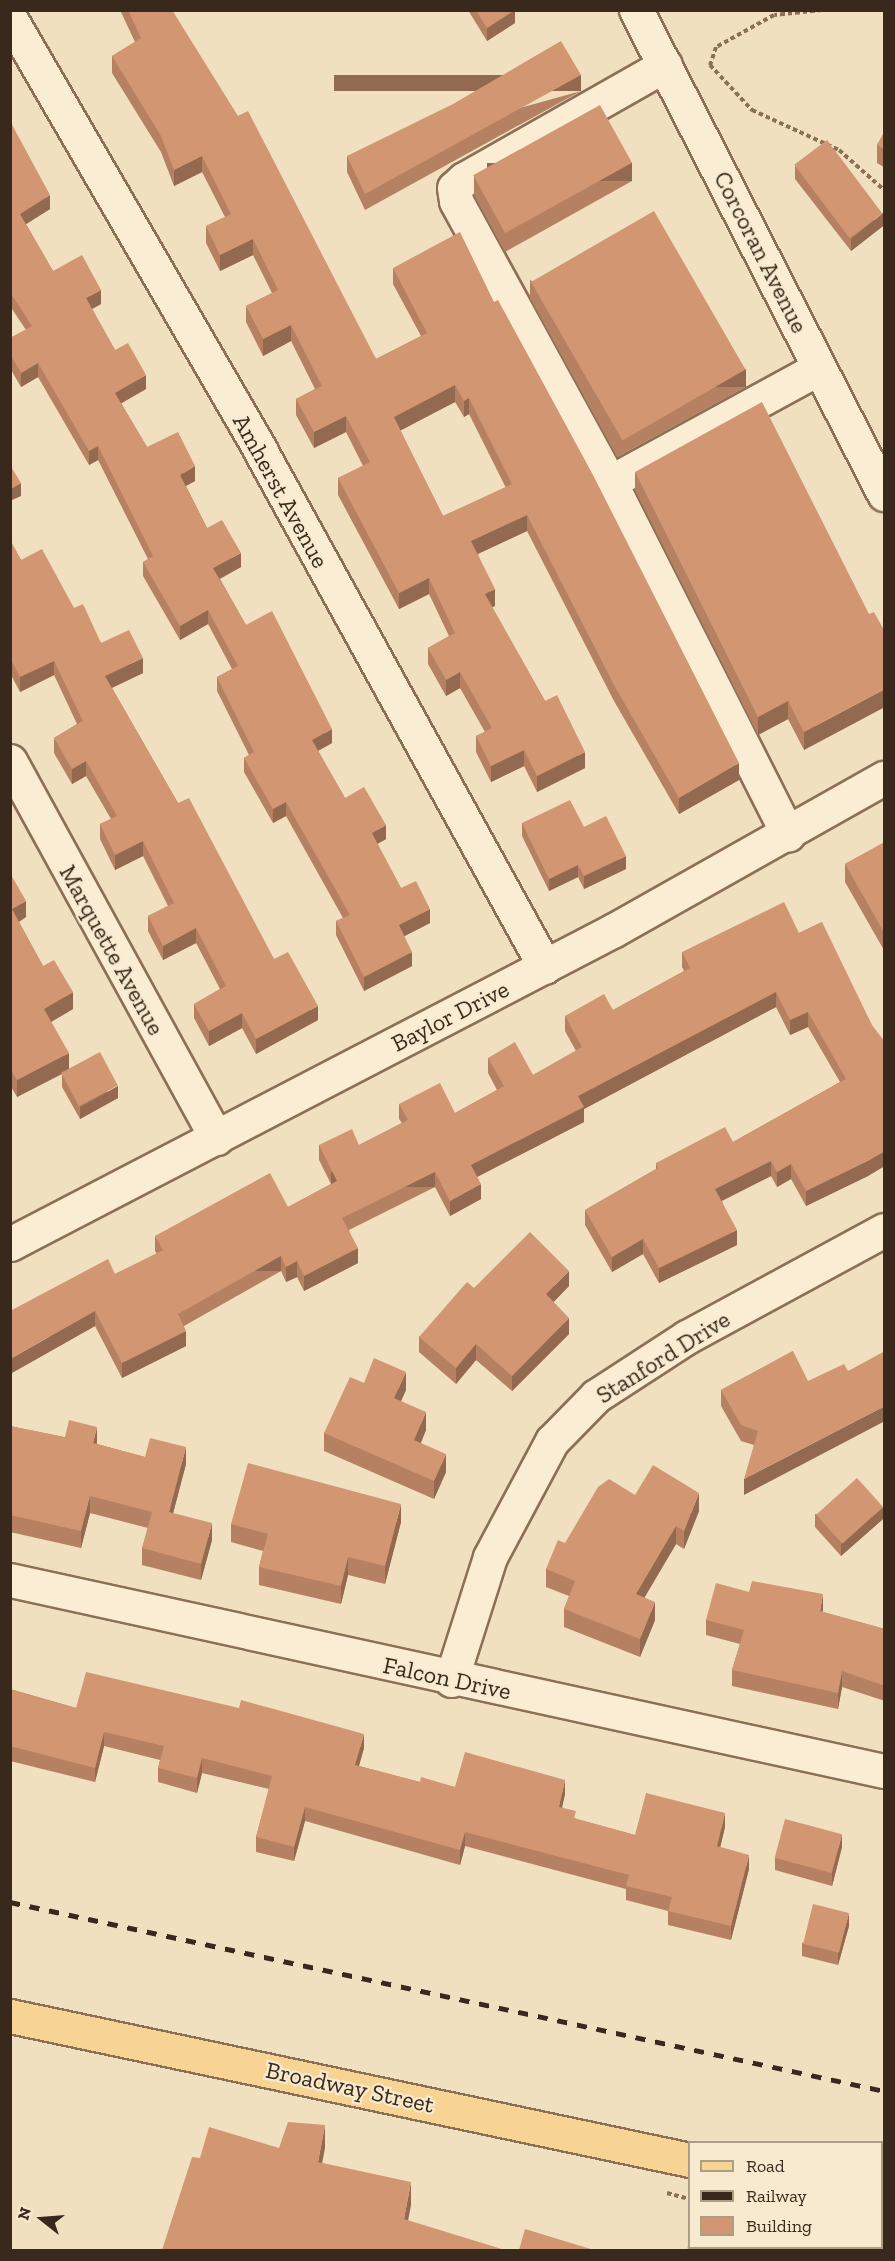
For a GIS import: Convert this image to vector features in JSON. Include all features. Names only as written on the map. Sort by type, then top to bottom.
[{"type":"main road","name":"Broadway Street","points":[[10,2016],[688,2160]]},
{"type":"street","name":"Corcoran Avenue","points":[[636,10],[885,494]]},
{"type":"street","name":"Amherst Avenue","points":[[10,18],[260,450],[545,967]]},
{"type":"street","points":[[665,65],[454,188],[460,211],[610,482],[788,835]]},
{"type":"street","points":[[610,482],[819,368]]},
{"type":"street","name":"Marquette Avenue","points":[[10,761],[216,1138]]},
{"type":"street","name":"Baylor Drive","points":[[10,1244],[545,967],[788,835],[885,778]]},
{"type":"street","name":"Stanford Drive","points":[[451,1680],[490,1557],[552,1441],[596,1396],[687,1337],[885,1230]]},
{"type":"street","name":"Falcon Drive","points":[[10,1580],[451,1680],[885,1771]]},
{"type":"path","points":[[822,10],[775,13],[716,47],[710,65],[752,110],[839,150],[885,190]]},
{"type":"building","points":[[128,10],[172,10],[238,116],[248,111],[376,359],[427,333],[393,268],[460,232],[494,302],[498,300],[593,475],[739,763],[679,798],[614,685],[527,515],[471,541],[495,589],[485,594],[545,701],[557,695],[585,752],[537,776],[524,750],[491,766],[476,736],[492,728],[460,672],[446,680],[428,648],[455,633],[429,578],[399,593],[338,478],[370,462],[346,416],[314,432],[296,399],[322,386],[291,325],[263,339],[246,306],[278,290],[253,239],[220,255],[206,226],[231,214],[202,156],[174,170],[161,136],[112,56],[141,38]],"holes":[[[455,385],[464,401],[469,398],[512,484],[443,516],[394,417]]]},
{"type":"building","points":[[476,10],[515,10],[487,28]]},
{"type":"building","points":[[561,41],[581,75],[365,194],[347,156],[453,104]]},
{"type":"building","points":[[600,105],[632,163],[505,233],[473,175]]},
{"type":"building","points":[[10,121],[50,195],[20,214],[53,271],[82,255],[101,290],[86,298],[115,350],[128,343],[146,375],[115,393],[147,447],[178,432],[195,466],[180,475],[207,528],[222,520],[241,553],[213,568],[246,625],[272,611],[332,729],[312,740],[345,798],[364,787],[386,825],[372,833],[401,888],[416,881],[430,909],[399,925],[412,952],[364,977],[336,921],[350,915],[286,802],[273,809],[244,758],[254,752],[217,677],[238,666],[208,610],[180,626],[143,562],[153,556],[98,446],[89,451],[38,363],[21,373],[10,354],[10,338],[32,326],[10,292]]},
{"type":"building","points":[[885,131],[885,150],[877,145]]},
{"type":"building","points":[[827,140],[882,213],[850,238],[794,165]]},
{"type":"building","points":[[654,211],[746,369],[623,440],[531,282]]},
{"type":"building","points":[[762,402],[869,614],[874,612],[885,632],[885,689],[804,732],[788,701],[758,717],[635,472]]},
{"type":"building","points":[[10,465],[21,483],[10,489]]},
{"type":"building","points":[[10,540],[21,560],[42,549],[74,608],[83,604],[101,643],[129,630],[143,658],[105,676],[178,803],[189,798],[274,959],[288,952],[318,1006],[256,1039],[242,1013],[209,1031],[194,1004],[226,986],[196,928],[163,946],[148,916],[174,903],[143,841],[115,855],[100,824],[117,816],[86,761],[72,769],[54,738],[83,721],[54,661],[20,677],[10,658]]},
{"type":"building","points":[[570,800],[584,827],[606,816],[626,856],[584,876],[578,865],[549,879],[522,823]]},
{"type":"building","points":[[885,842],[885,934],[845,864]]},
{"type":"building","points":[[10,873],[26,901],[12,909],[43,966],[54,960],[73,992],[44,1009],[69,1053],[17,1080],[10,1068]]},
{"type":"building","points":[[784,902],[799,933],[822,922],[872,1025],[885,1042],[885,1113],[883,1115],[885,1117],[885,1151],[806,1191],[791,1164],[777,1172],[771,1161],[715,1189],[737,1230],[659,1268],[643,1239],[612,1257],[585,1210],[658,1168],[656,1163],[725,1127],[733,1142],[846,1079],[808,1012],[790,1020],[776,992],[578,1096],[584,1107],[471,1165],[481,1184],[450,1201],[435,1172],[342,1218],[358,1248],[304,1276],[297,1261],[286,1267],[281,1256],[178,1314],[186,1331],[122,1363],[95,1311],[10,1359],[10,1311],[108,1259],[115,1274],[163,1250],[155,1236],[270,1173],[288,1207],[337,1181],[319,1145],[352,1129],[359,1145],[408,1120],[399,1104],[440,1083],[455,1113],[504,1086],[488,1058],[515,1042],[533,1075],[582,1047],[565,1016],[604,994],[613,1010],[690,968],[682,952]]},
{"type":"building","points":[[100,1052],[118,1086],[79,1106],[61,1073]]},
{"type":"building","points":[[530,1232],[569,1271],[546,1294],[569,1318],[512,1376],[476,1344],[456,1368],[419,1337],[467,1282],[474,1288]]},
{"type":"building","points":[[793,1351],[808,1381],[844,1364],[848,1371],[885,1351],[885,1406],[744,1479],[758,1431],[741,1425],[721,1390]]},
{"type":"building","points":[[374,1358],[406,1372],[394,1398],[426,1412],[414,1440],[446,1454],[434,1481],[324,1433],[350,1377],[364,1383]]},
{"type":"building","points":[[69,1420],[97,1427],[93,1443],[145,1457],[150,1438],[186,1447],[169,1512],[212,1523],[201,1564],[142,1548],[152,1512],[90,1496],[81,1531],[10,1515],[10,1426],[65,1437]]},
{"type":"building","points":[[248,1463],[401,1504],[385,1566],[348,1557],[341,1586],[259,1567],[268,1534],[231,1524]]},
{"type":"building","points":[[653,1465],[699,1493],[684,1531],[676,1526],[636,1594],[655,1602],[640,1639],[564,1609],[575,1581],[546,1569],[558,1540],[565,1543],[598,1487],[609,1479],[635,1495]]},
{"type":"building","points":[[857,1478],[883,1507],[842,1544],[816,1515]]},
{"type":"building","points":[[752,1581],[823,1594],[820,1611],[885,1629],[885,1686],[842,1671],[838,1693],[732,1670],[744,1630],[706,1620],[716,1583],[749,1592]]},
{"type":"building","points":[[86,1672],[239,1708],[241,1700],[364,1734],[355,1765],[420,1782],[421,1777],[455,1787],[465,1752],[565,1780],[559,1807],[576,1811],[574,1818],[635,1835],[646,1793],[725,1813],[717,1846],[749,1855],[731,1926],[668,1911],[672,1897],[626,1886],[629,1875],[465,1832],[460,1850],[305,1807],[294,1847],[256,1837],[272,1776],[202,1758],[197,1778],[158,1768],[164,1746],[104,1732],[95,1768],[10,1746],[10,1689],[76,1708]]},
{"type":"building","points":[[785,1819],[842,1834],[832,1873],[775,1858]]},
{"type":"building","points":[[813,1904],[849,1913],[839,1953],[803,1944]]},
{"type":"building","points":[[288,2122],[325,2125],[318,2162],[411,2182],[404,2219],[505,2250],[162,2250],[192,2157],[200,2158],[209,2127],[279,2148]]},
{"type":"building","points":[[525,2229],[594,2250],[519,2250]]},
{"type":"railway","points":[[10,1902],[884,2091]]}]
